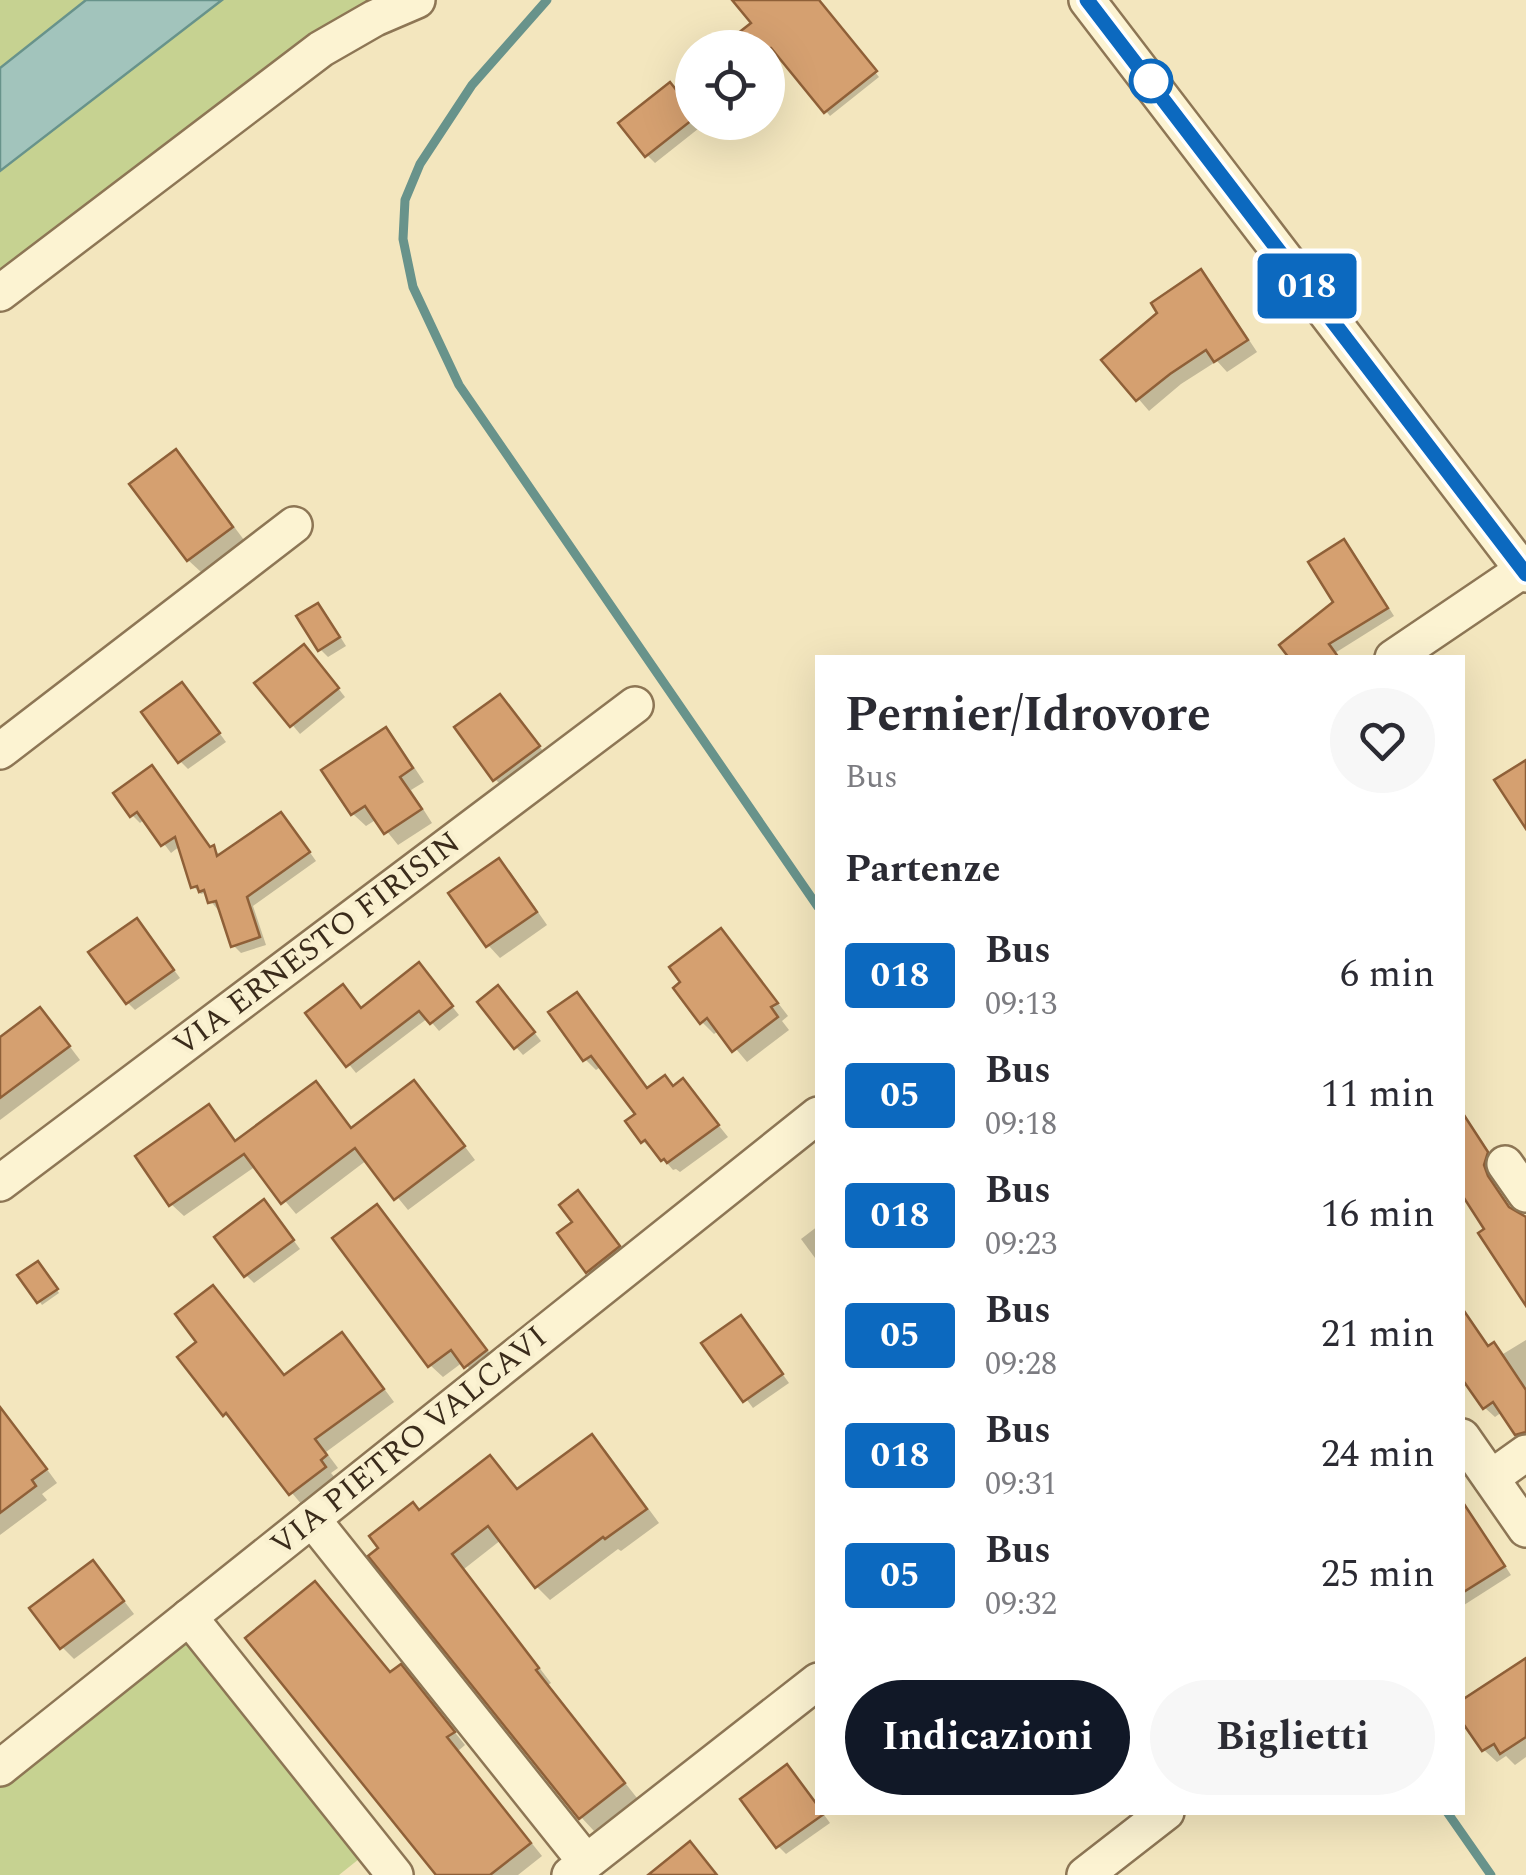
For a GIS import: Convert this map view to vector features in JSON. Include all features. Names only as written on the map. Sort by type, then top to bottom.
[{"type":"street","points":[[0,293],[321,49],[375,18],[417,0]]},
{"type":"street","points":[[1087,0],[1524,572],[1398,655]]},
{"type":"street","points":[[0,751],[294,526]]},
{"type":"street","name":"VIA ERNESTO FIRISIN","points":[[0,1183],[635,706]]},
{"type":"street","name":"VIA PIETRO VALCAVI","points":[[0,1768],[815,1117]]},
{"type":"street","points":[[1505,1164],[1526,1194]]},
{"type":"street","points":[[1465,1442],[1526,1529]]},
{"type":"street","points":[[1491,1478],[1526,1453]]},
{"type":"street","points":[[312,1519],[578,1869],[815,1683]]},
{"type":"street","points":[[189,1617],[395,1875]]},
{"type":"street","points":[[1085,1875],[1162,1815]]},
{"type":"green space","points":[[0,0],[417,0],[0,293]]},
{"type":"green space","points":[[189,1635],[364,1855],[339,1875],[0,1875],[0,1785]]},
{"type":"water","points":[[86,0],[222,0],[0,171],[0,68]]},
{"type":"building","points":[[732,0],[819,0],[877,71],[824,113],[785,65],[785,30],[742,30],[751,23]]},
{"type":"building","points":[[670,82],[675,88],[675,133],[645,157],[618,123]]},
{"type":"building","points":[[1201,269],[1248,340],[1214,362],[1206,350],[1136,401],[1101,360],[1157,313],[1151,303]]},
{"type":"building","points":[[176,449],[233,527],[187,561],[129,484]]},
{"type":"building","points":[[1344,539],[1388,608],[1329,644],[1337,655],[1287,655],[1279,645],[1333,602],[1308,562]]},
{"type":"building","points":[[318,603],[340,637],[318,651],[296,616]]},
{"type":"building","points":[[304,644],[339,688],[290,727],[254,683]]},
{"type":"building","points":[[182,682],[220,733],[178,763],[141,712]]},
{"type":"building","points":[[500,694],[540,746],[493,781],[454,727]]},
{"type":"building","points":[[386,727],[413,768],[400,777],[422,809],[384,834],[365,806],[351,815],[321,770]]},
{"type":"building","points":[[1526,760],[1526,829],[1494,780]]},
{"type":"building","points":[[152,765],[210,847],[214,845],[217,856],[281,812],[310,852],[247,897],[260,937],[231,947],[216,901],[208,903],[204,890],[191,888],[175,837],[161,846],[137,812],[130,817],[113,793]]},
{"type":"building","points":[[499,858],[537,912],[486,947],[448,893]]},
{"type":"building","points":[[137,918],[174,970],[126,1004],[88,952]]},
{"type":"building","points":[[721,928],[778,1003],[771,1007],[778,1017],[732,1052],[707,1018],[700,1024],[673,988],[680,982],[669,967]]},
{"type":"building","points":[[419,962],[453,1006],[430,1024],[419,1011],[346,1067],[305,1013],[343,984],[361,1008]]},
{"type":"building","points":[[498,985],[535,1032],[514,1049],[477,1002]]},
{"type":"building","points":[[577,992],[647,1088],[665,1075],[673,1086],[683,1078],[719,1125],[667,1163],[645,1140],[641,1143],[625,1121],[635,1114],[591,1056],[583,1061],[548,1012]]},
{"type":"building","points":[[40,1007],[70,1046],[0,1098],[0,1037]]},
{"type":"building","points":[[414,1080],[465,1146],[394,1200],[355,1148],[281,1204],[244,1154],[169,1206],[135,1156],[209,1104],[235,1141],[316,1081],[351,1128]]},
{"type":"building","points":[[1465,1117],[1488,1152],[1484,1165],[1488,1176],[1509,1207],[1526,1217],[1526,1306],[1478,1233],[1484,1229],[1465,1200]]},
{"type":"building","points":[[578,1190],[620,1246],[586,1273],[557,1233],[572,1222],[559,1205]]},
{"type":"building","points":[[264,1199],[294,1240],[244,1277],[214,1237]]},
{"type":"building","points":[[377,1204],[487,1350],[464,1368],[451,1350],[428,1367],[332,1238]]},
{"type":"building","points":[[38,1261],[58,1289],[37,1303],[17,1275]]},
{"type":"building","points":[[213,1285],[284,1375],[342,1332],[384,1389],[315,1439],[327,1455],[321,1460],[326,1467],[289,1495],[177,1357],[196,1342],[175,1314]]},
{"type":"building","points":[[1465,1312],[1488,1346],[1494,1342],[1526,1390],[1526,1432],[1515,1435],[1493,1402],[1483,1409],[1465,1383]]},
{"type":"building","points":[[741,1315],[783,1374],[743,1402],[701,1343]]},
{"type":"building","points":[[0,1407],[47,1469],[32,1480],[36,1486],[0,1513]]},
{"type":"building","points":[[592,1434],[647,1509],[535,1588],[488,1526],[452,1554],[625,1783],[579,1819],[368,1556],[378,1548],[369,1536],[413,1502],[419,1510],[490,1455],[517,1489]]},
{"type":"building","points":[[1465,1506],[1505,1566],[1465,1591]]},
{"type":"building","points":[[93,1560],[124,1601],[60,1649],[29,1608]]},
{"type":"building","points":[[315,1581],[390,1672],[401,1664],[455,1732],[447,1737],[531,1843],[490,1875],[436,1875],[245,1638]]},
{"type":"building","points":[[1526,1658],[1526,1737],[1500,1754],[1494,1744],[1482,1751],[1465,1726],[1465,1698]]},
{"type":"building","points":[[787,1764],[815,1802],[815,1815],[823,1815],[776,1848],[740,1799]]},
{"type":"building","points":[[690,1841],[717,1875],[648,1875]]},
{"type":"waterway","points":[[547,0],[472,85],[420,164],[405,200],[403,239],[413,287],[459,385],[815,903]]},
{"type":"waterway","points":[[1449,1815],[1491,1875]]},
{"type":"bus line","name":"018","points":[[1087,0],[1526,574]]}]
